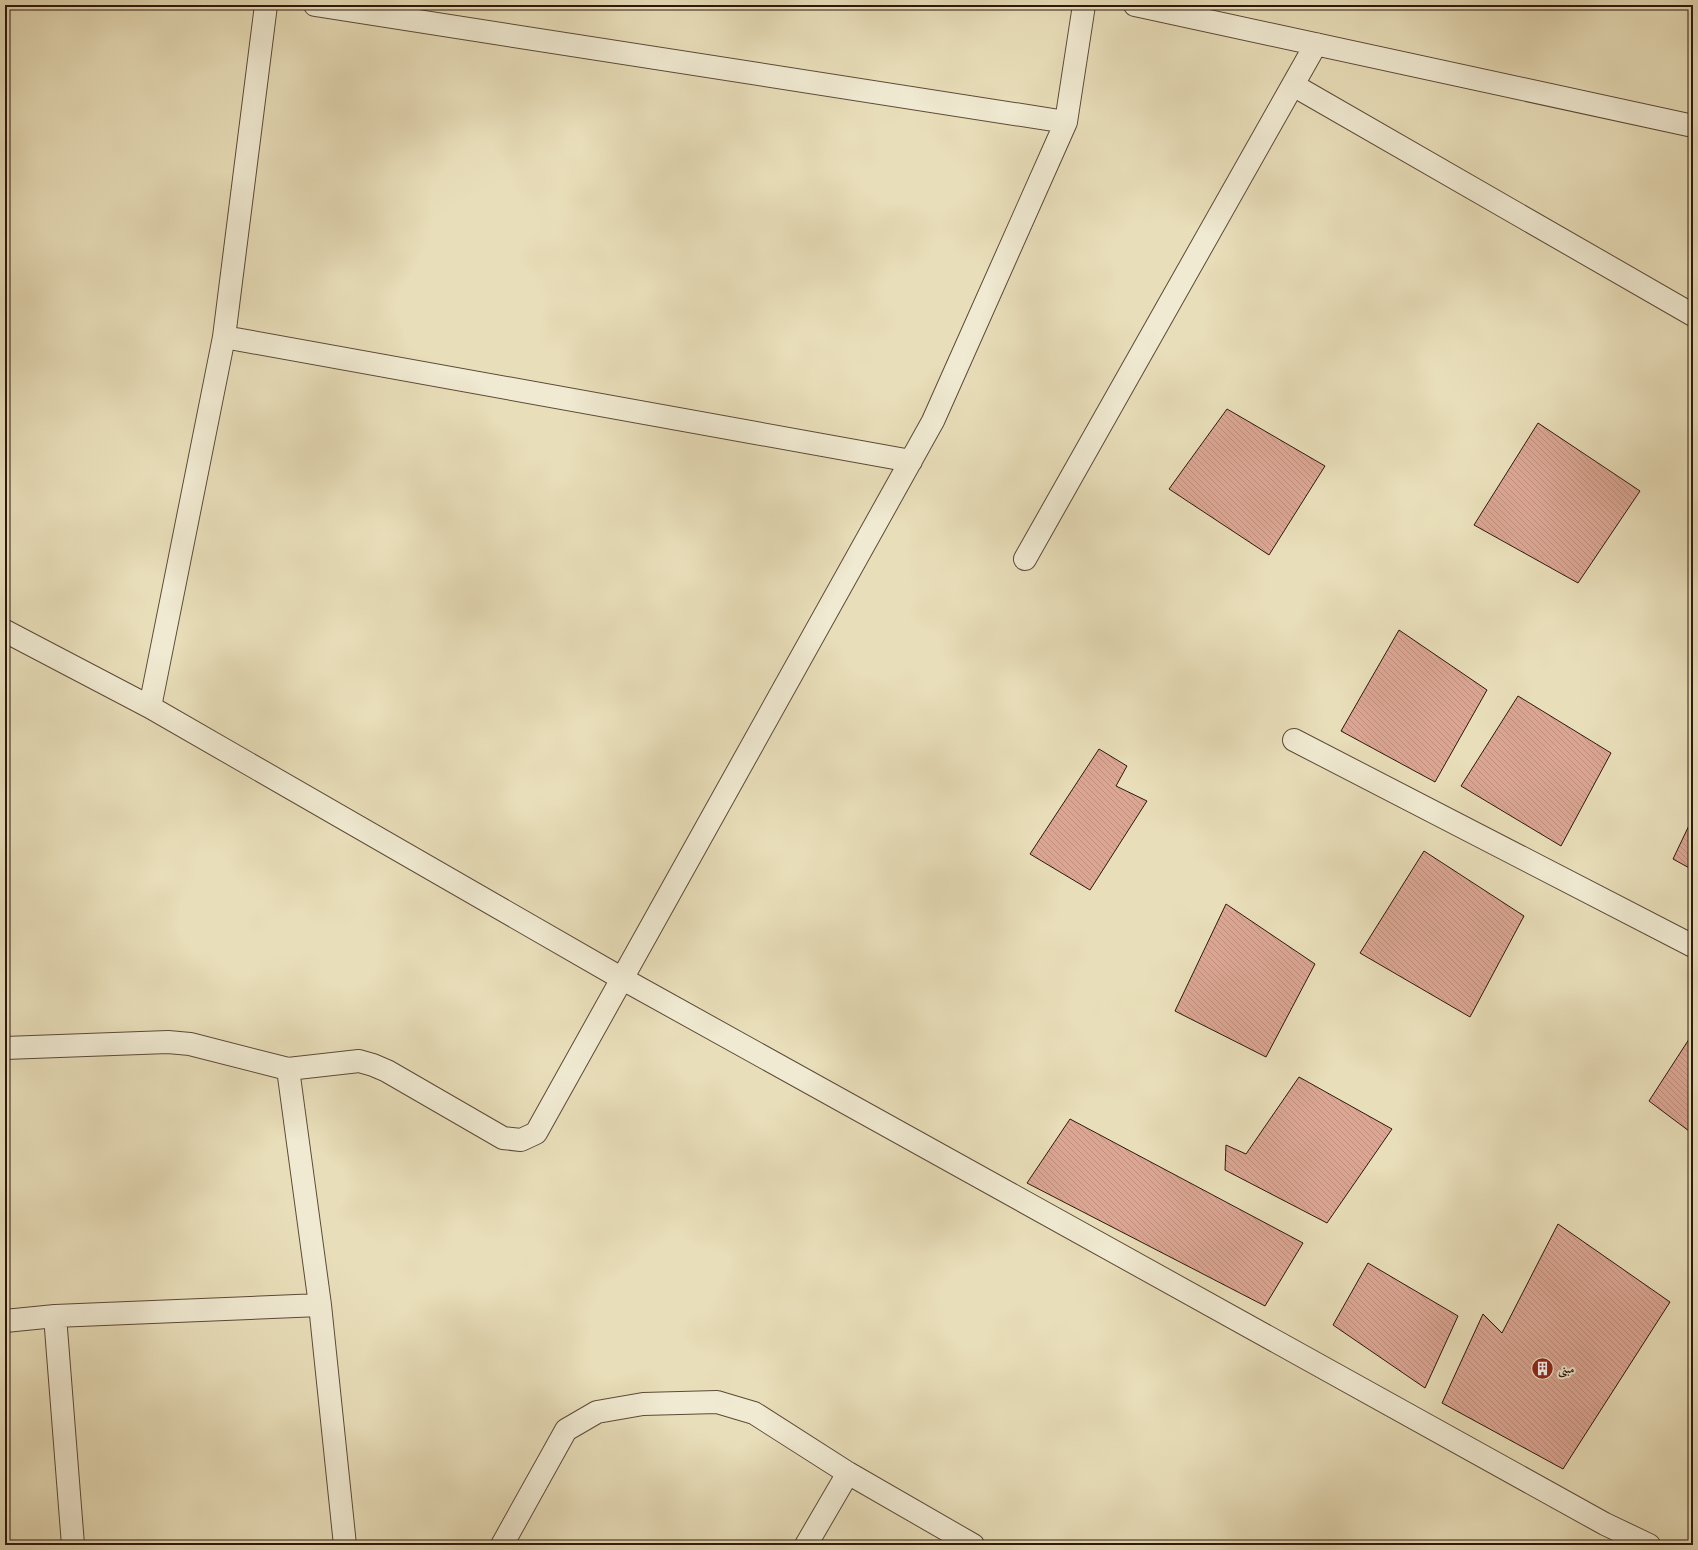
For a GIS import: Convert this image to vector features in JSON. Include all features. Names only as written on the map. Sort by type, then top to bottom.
[{"type":"street","points":[[150,707],[224,337],[266,5]]},
{"type":"street","points":[[315,5],[1066,122]]},
{"type":"street","points":[[5,1048],[168,1042],[190,1044],[288,1069],[358,1061],[387,1071],[503,1138],[521,1140],[536,1133],[621,978],[933,421],[1066,122],[1084,5]]},
{"type":"street","points":[[1135,5],[1693,126]]},
{"type":"street","points":[[1025,559],[1316,44]]},
{"type":"street","points":[[1293,85],[1693,315]]},
{"type":"street","points":[[224,337],[911,461]]},
{"type":"street","points":[[5,631],[150,707],[621,978],[1598,1520],[1649,1545]]},
{"type":"street","points":[[1294,740],[1693,946]]},
{"type":"street","points":[[288,1069],[320,1305],[345,1545]]},
{"type":"street","points":[[5,1321],[55,1316],[320,1305]]},
{"type":"street","points":[[55,1316],[73,1545]]},
{"type":"street","points":[[502,1545],[566,1430],[597,1412],[643,1404],[717,1402],[754,1413],[848,1473],[973,1545]]},
{"type":"street","points":[[806,1545],[848,1473]]},
{"type":"building","points":[[1227,409],[1325,466],[1269,555],[1169,489]]},
{"type":"building","points":[[1538,423],[1640,491],[1578,583],[1474,525]]},
{"type":"building","points":[[1399,630],[1487,690],[1435,782],[1341,731]]},
{"type":"building","points":[[1518,696],[1611,753],[1561,846],[1461,786]]},
{"type":"building","points":[[1099,749],[1127,766],[1116,786],[1147,801],[1090,890],[1030,854]]},
{"type":"building","points":[[1693,817],[1693,870],[1673,859]]},
{"type":"building","points":[[1424,851],[1524,916],[1470,1017],[1360,953]]},
{"type":"building","points":[[1226,904],[1315,964],[1266,1057],[1175,1011]]},
{"type":"building","points":[[1693,1033],[1693,1134],[1649,1101]]},
{"type":"building","points":[[1299,1077],[1392,1129],[1327,1223],[1225,1170],[1226,1145],[1246,1154]]},
{"type":"building","points":[[1070,1119],[1303,1243],[1265,1306],[1027,1183]]},
{"type":"building","name":"مبنى","points":[[1558,1224],[1670,1302],[1563,1469],[1442,1403],[1483,1314],[1502,1333]]},
{"type":"building","points":[[1368,1263],[1458,1316],[1425,1388],[1333,1325]]},
{"type":"place","name":"مبنى","points":[[1543,1368]]}]
